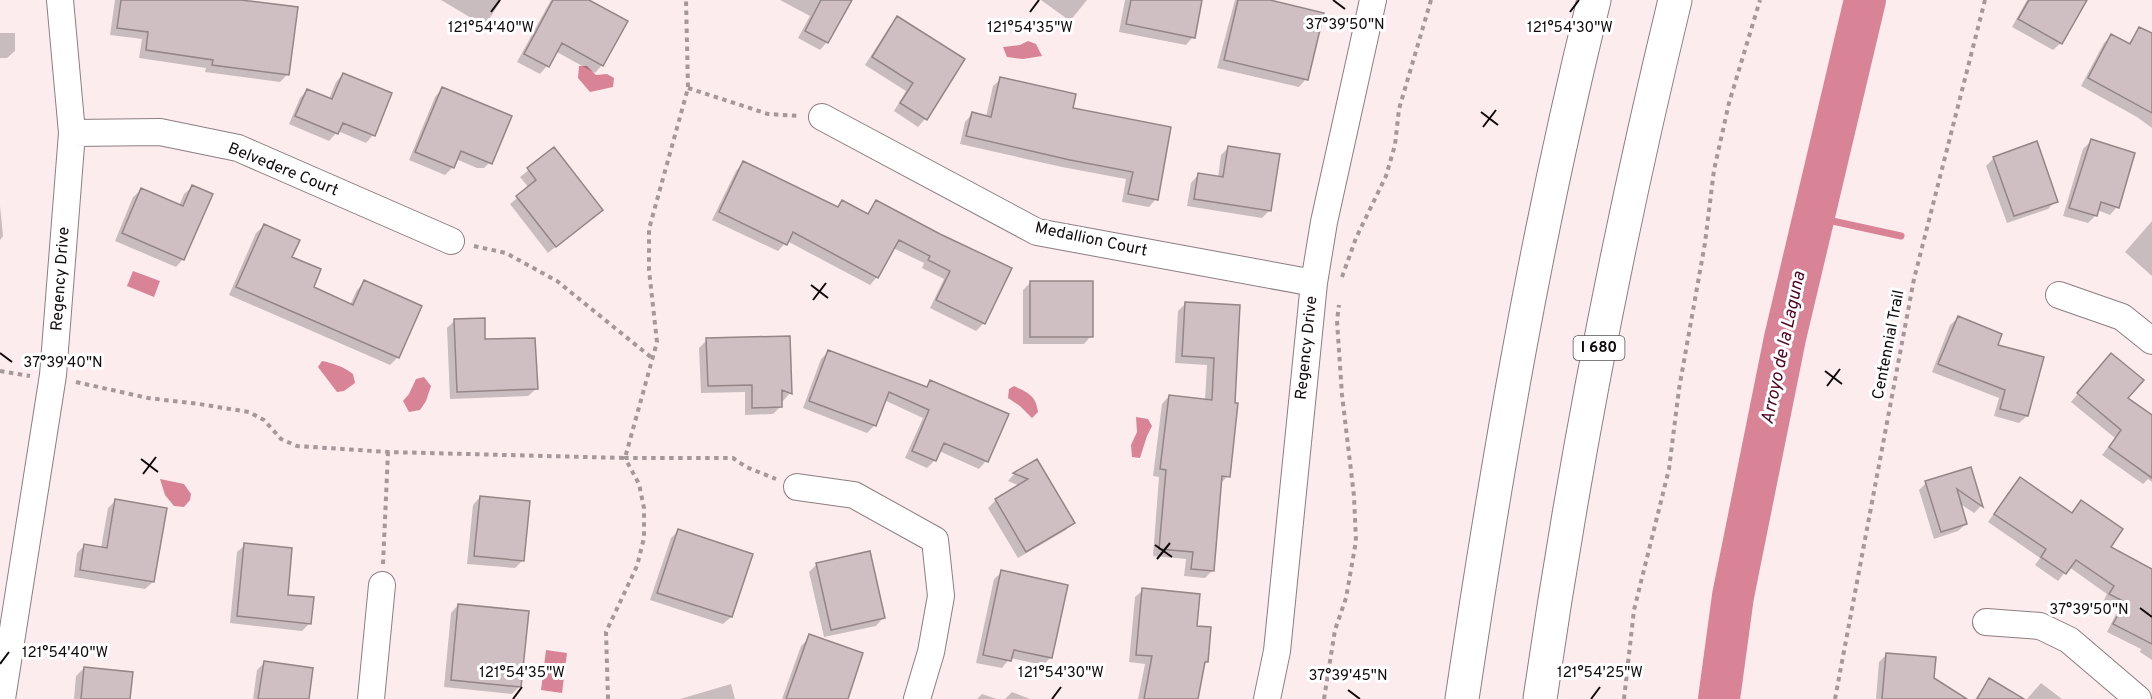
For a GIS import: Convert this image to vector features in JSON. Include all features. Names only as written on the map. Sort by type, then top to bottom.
[{"type":"highway","points":[[1462,699],[1514,374],[1547,207],[1594,0]]},
{"type":"highway","name":"I 680","points":[[1540,699],[1559,567],[1592,385],[1624,224],[1675,0]]},
{"type":"street","name":"Regency Drive","points":[[2,699],[53,375],[72,133],[60,0]]},
{"type":"street","name":"Regency Drive","points":[[1267,699],[1278,651],[1314,283],[1324,222],[1373,0]]},
{"type":"street","name":"Medallion Court","points":[[822,117],[1037,232],[1314,283]]},
{"type":"street","name":"Belvedere Court","points":[[72,133],[160,132],[238,148],[451,241]]},
{"type":"street","points":[[2059,295],[2122,317],[2152,341]]},
{"type":"street","points":[[797,487],[854,495],[935,540],[941,596],[931,652],[917,699]]},
{"type":"street","points":[[371,699],[382,585]]},
{"type":"street","points":[[1986,622],[2040,626],[2069,640],[2138,699]]},
{"type":"path","points":[[608,699],[606,632],[637,566],[644,538],[644,508],[639,484],[625,458],[657,342],[649,270],[649,229],[688,88],[686,0]]},
{"type":"path","points":[[1341,280],[1356,238],[1386,176],[1395,145],[1399,109],[1431,0]]},
{"type":"path","points":[[1624,699],[1634,610],[1669,469],[1679,389],[1705,243],[1714,170],[1729,103],[1760,0]]},
{"type":"path","name":"Centennial Trail","points":[[1835,699],[1914,279],[1985,0]]},
{"type":"path","points":[[688,88],[768,114],[822,117]]},
{"type":"path","points":[[451,241],[506,253],[557,281],[652,358]]},
{"type":"path","points":[[1324,699],[1335,630],[1346,598],[1356,541],[1354,496],[1342,395],[1337,321],[1339,301]]},
{"type":"path","points":[[53,375],[148,398],[249,412],[264,420],[281,439],[297,446],[388,452],[625,458],[733,458],[746,467],[797,487]]},
{"type":"path","points":[[382,585],[388,452]]},
{"type":"shaded area","points":[[1028,41],[1036,44],[1042,56],[1023,59],[1007,57],[1003,47],[1020,45]]},
{"type":"shaded area","points":[[579,66],[587,66],[596,75],[607,74],[614,78],[613,87],[590,92],[578,78]]},
{"type":"shaded area","points":[[133,271],[160,281],[154,297],[127,286]]},
{"type":"shaded area","points":[[322,361],[353,374],[355,383],[344,391],[337,392],[318,367]]},
{"type":"shaded area","points":[[424,377],[431,386],[426,401],[420,410],[409,412],[403,401],[416,379]]},
{"type":"shaded area","points":[[1014,386],[1028,393],[1036,402],[1038,412],[1032,418],[1008,398],[1009,389]]},
{"type":"shaded area","points":[[1136,417],[1148,419],[1152,426],[1140,458],[1132,457],[1131,445],[1137,432]]},
{"type":"shaded area","points":[[160,479],[184,484],[191,494],[190,500],[184,507],[174,506],[165,495]]},
{"type":"shaded area","points":[[546,650],[567,653],[562,693],[541,690]]},
{"type":"building","points":[[121,0],[241,0],[298,7],[289,75],[212,65],[213,60],[146,50],[148,32],[117,28]]},
{"type":"building","points":[[553,0],[589,0],[628,21],[603,66],[562,43],[549,67],[524,54]]},
{"type":"building","points":[[821,0],[852,0],[828,43],[805,31]]},
{"type":"building","points":[[1131,0],[1202,0],[1195,38],[1126,24]]},
{"type":"building","points":[[1238,0],[1270,0],[1324,13],[1308,80],[1224,60]]},
{"type":"building","points":[[2029,0],[2087,0],[2062,44],[2018,19]]},
{"type":"building","points":[[897,16],[965,59],[927,120],[900,103],[913,83],[872,57]]},
{"type":"building","points":[[2139,27],[2152,33],[2152,113],[2088,78],[2111,34],[2130,44]]},
{"type":"building","points":[[343,73],[392,93],[375,136],[343,123],[338,134],[295,116],[307,89],[332,99]]},
{"type":"building","points":[[1000,77],[1076,94],[1073,108],[1171,127],[1158,200],[1128,194],[1133,172],[966,136],[972,112],[991,117]]},
{"type":"building","points":[[442,87],[512,116],[492,164],[461,151],[454,168],[415,152]]},
{"type":"building","points":[[2091,139],[2135,153],[2119,208],[2101,202],[2097,216],[2069,208]]},
{"type":"building","points":[[2037,141],[2058,202],[2014,216],[1993,157]]},
{"type":"building","points":[[1228,146],[1280,154],[1271,211],[1194,199],[1198,173],[1223,177]]},
{"type":"building","points":[[554,147],[603,210],[556,247],[516,196],[536,180],[527,168]]},
{"type":"building","points":[[743,161],[838,207],[842,200],[868,214],[876,200],[1012,268],[985,324],[936,300],[950,271],[928,260],[930,256],[899,240],[878,278],[793,232],[787,245],[719,212]]},
{"type":"building","points":[[192,185],[213,194],[184,260],[122,233],[141,188],[183,206]]},
{"type":"building","points":[[264,224],[300,240],[292,257],[321,269],[314,287],[353,305],[364,280],[422,306],[399,358],[236,287]]},
{"type":"building","points":[[1030,281],[1093,281],[1093,337],[1030,337]]},
{"type":"building","points":[[1185,302],[1240,305],[1235,403],[1238,403],[1230,477],[1222,476],[1214,571],[1191,569],[1193,552],[1159,549],[1166,470],[1160,469],[1169,395],[1212,400],[1214,358],[1182,356]]},
{"type":"building","points":[[1958,316],[2002,334],[1998,345],[2044,357],[2028,416],[2000,409],[2005,390],[1938,364]]},
{"type":"building","points":[[485,318],[485,339],[535,338],[538,389],[457,392],[454,319]]},
{"type":"building","points":[[790,336],[792,394],[782,390],[782,407],[752,408],[752,385],[708,386],[706,338]]},
{"type":"building","points":[[828,350],[927,387],[930,380],[1009,414],[988,462],[944,443],[936,461],[912,451],[929,410],[889,392],[876,426],[809,401]]},
{"type":"building","points":[[2111,353],[2144,380],[2128,398],[2152,415],[2152,478],[2109,447],[2121,430],[2077,393]]},
{"type":"building","points":[[1037,459],[1075,523],[1026,552],[995,499],[1028,479],[1013,473]]},
{"type":"building","points":[[1971,467],[1983,507],[1957,489],[1967,524],[1941,532],[1925,481]]},
{"type":"building","points":[[2020,477],[2072,513],[2081,500],[2123,529],[2111,547],[2152,569],[2152,644],[2113,624],[2125,602],[2109,594],[2114,586],[2076,560],[2066,574],[2041,557],[2046,549],[1994,514]]},
{"type":"building","points":[[480,496],[530,501],[524,561],[474,556]]},
{"type":"building","points":[[115,499],[167,508],[154,582],[80,570],[84,544],[107,548]]},
{"type":"building","points":[[678,529],[753,554],[732,617],[657,593]]},
{"type":"building","points":[[244,543],[292,548],[288,595],[314,597],[311,624],[237,616]]},
{"type":"building","points":[[870,551],[885,618],[831,630],[816,563]]},
{"type":"building","points":[[1001,570],[1068,585],[1052,658],[1014,650],[1011,661],[983,655]]},
{"type":"building","points":[[1142,588],[1200,594],[1197,626],[1211,627],[1208,662],[1205,662],[1198,699],[1144,699],[1152,656],[1136,655]]},
{"type":"building","points":[[458,604],[529,611],[521,687],[451,680]]},
{"type":"building","points":[[809,634],[863,653],[848,699],[786,699]]},
{"type":"building","points":[[1886,653],[1936,657],[1934,678],[1967,699],[1882,699]]},
{"type":"building","points":[[264,661],[313,668],[309,699],[258,699]]},
{"type":"building","points":[[84,667],[133,672],[130,699],[81,699]]},
{"type":"building","points":[[1989,678],[2024,699],[1977,699]]},
{"type":"waterway","name":"Arroyo de la Laguna","points":[[1719,699],[1733,596],[1785,338],[1865,0]]},
{"type":"waterway","points":[[1814,217],[1901,236]]}]
